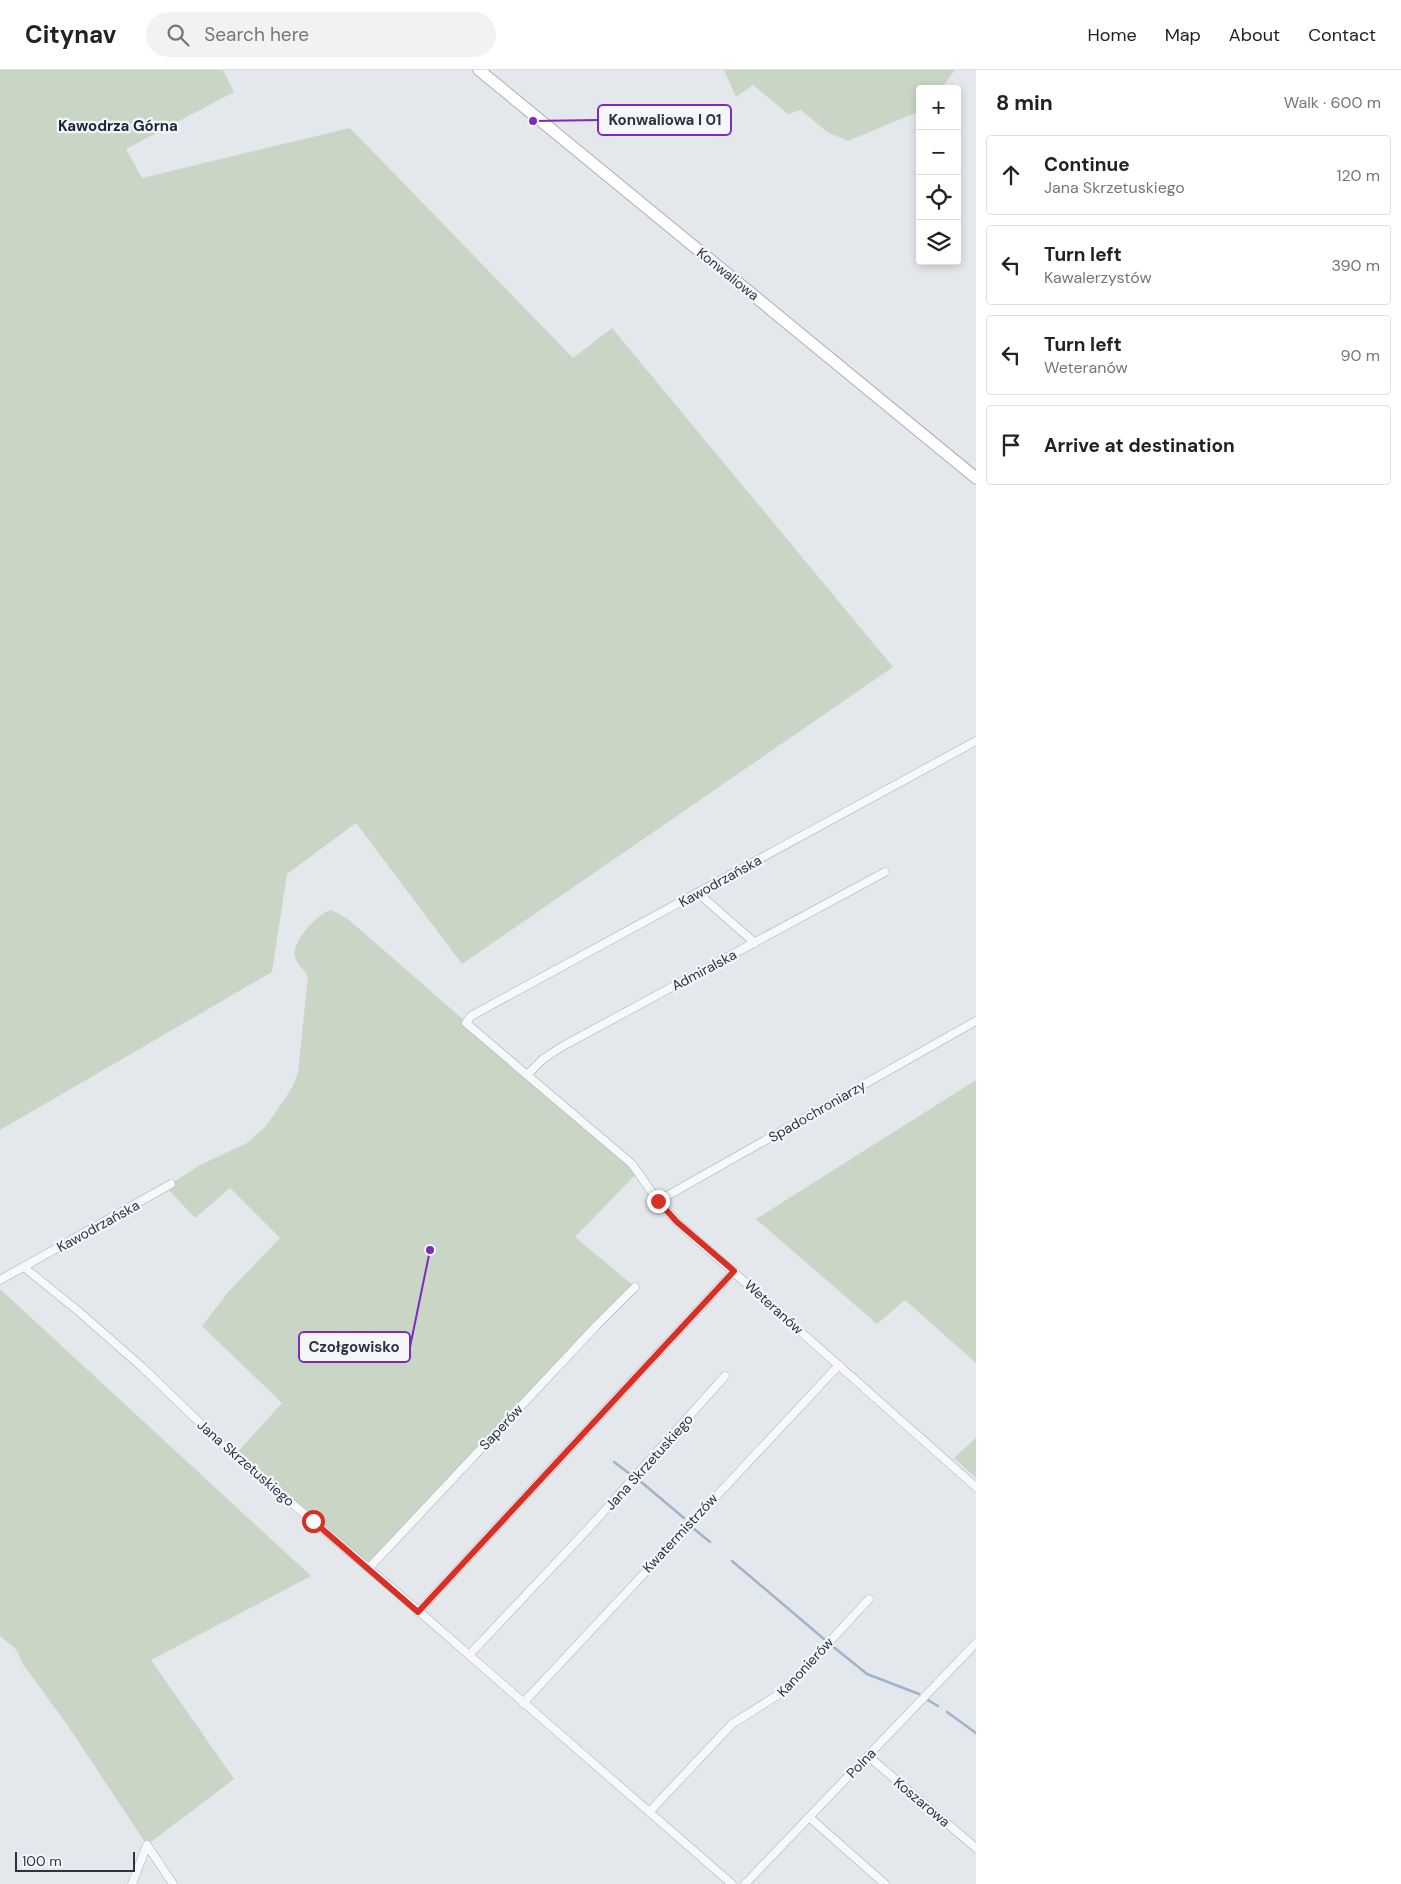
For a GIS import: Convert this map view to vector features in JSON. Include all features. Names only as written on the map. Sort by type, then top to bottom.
[{"type":"street","name":"Konwaliowa","points":[[479,70],[976,478]]},
{"type":"street","name":"Kawodrzańska","points":[[466,1022],[471,1016],[976,741]]},
{"type":"street","name":"Admiralska","points":[[528,1075],[543,1059],[563,1046],[885,872]]},
{"type":"street","points":[[698,893],[755,943]]},
{"type":"street","name":"Spadochroniarzy","points":[[658,1201],[976,1020]]},
{"type":"street","name":"Weteranów","points":[[466,1022],[632,1164],[658,1201],[677,1222],[976,1488]]},
{"type":"street","name":"Kawodrzańska","points":[[0,1280],[25,1268],[172,1184]]},
{"type":"street","name":"Jana Skrzetuskiego","points":[[25,1268],[134,1361],[225,1448],[369,1568],[732,1884]]},
{"type":"street","points":[[418,1612],[734,1271]]},
{"type":"street","name":"Saperów","points":[[369,1568],[597,1325],[636,1287]]},
{"type":"street","name":"Kwatermistrzów","points":[[523,1703],[838,1365]]},
{"type":"street","name":"Jana Skrzetuskiego","points":[[469,1655],[601,1515],[725,1376]]},
{"type":"street","name":"Kanonierów","points":[[650,1811],[732,1724],[784,1691],[869,1599]]},
{"type":"street","name":"Polna","points":[[745,1884],[934,1685],[975,1647]]},
{"type":"street","name":"Koszarowa","points":[[868,1756],[976,1848]]},
{"type":"street","points":[[809,1817],[885,1884]]},
{"type":"street","points":[[132,1884],[147,1845],[173,1884]]},
{"type":"green space","points":[[0,70],[223,70],[234,92],[126,149],[142,178],[350,128],[573,358],[612,328],[893,667],[462,964],[356,823],[287,874],[272,972],[0,1130]]},
{"type":"green space","points":[[724,70],[955,70],[944,85],[916,85],[916,113],[848,141],[827,132],[801,110],[788,114],[753,85],[736,97]]},
{"type":"green space","points":[[331,910],[348,919],[638,1172],[575,1237],[635,1287],[369,1568],[235,1455],[282,1403],[202,1326],[229,1291],[280,1238],[230,1188],[195,1218],[166,1187],[200,1165],[247,1143],[265,1127],[293,1086],[298,1073],[308,976],[296,960],[295,951],[301,936],[313,922],[319,916]]},
{"type":"green space","points":[[976,1080],[976,1363],[905,1300],[877,1324],[756,1219]]},
{"type":"green space","points":[[0,1289],[311,1576],[151,1660],[234,1779],[147,1845],[68,1726],[23,1664],[16,1649],[0,1636]]},
{"type":"green space","points":[[976,1438],[976,1478],[954,1458]]},
{"type":"waterway","points":[[614,1462],[630,1474]]},
{"type":"waterway","points":[[640,1481],[684,1518]]},
{"type":"waterway","points":[[693,1528],[710,1542]]},
{"type":"waterway","points":[[732,1561],[824,1639]]},
{"type":"waterway","points":[[831,1645],[867,1674],[919,1694]]},
{"type":"waterway","points":[[926,1699],[938,1706]]},
{"type":"waterway","points":[[947,1712],[976,1733]]},
{"type":"place","name":"Konwaliowa I 01","points":[[533,121]]},
{"type":"place","name":"Czołgowisko","points":[[430,1250]]},
{"type":"district","name":"Kawodrza Górna","points":[[118,126]]},
{"type":"route","points":[[313,1521],[418,1612],[734,1271],[677,1222],[658,1201]]}]
